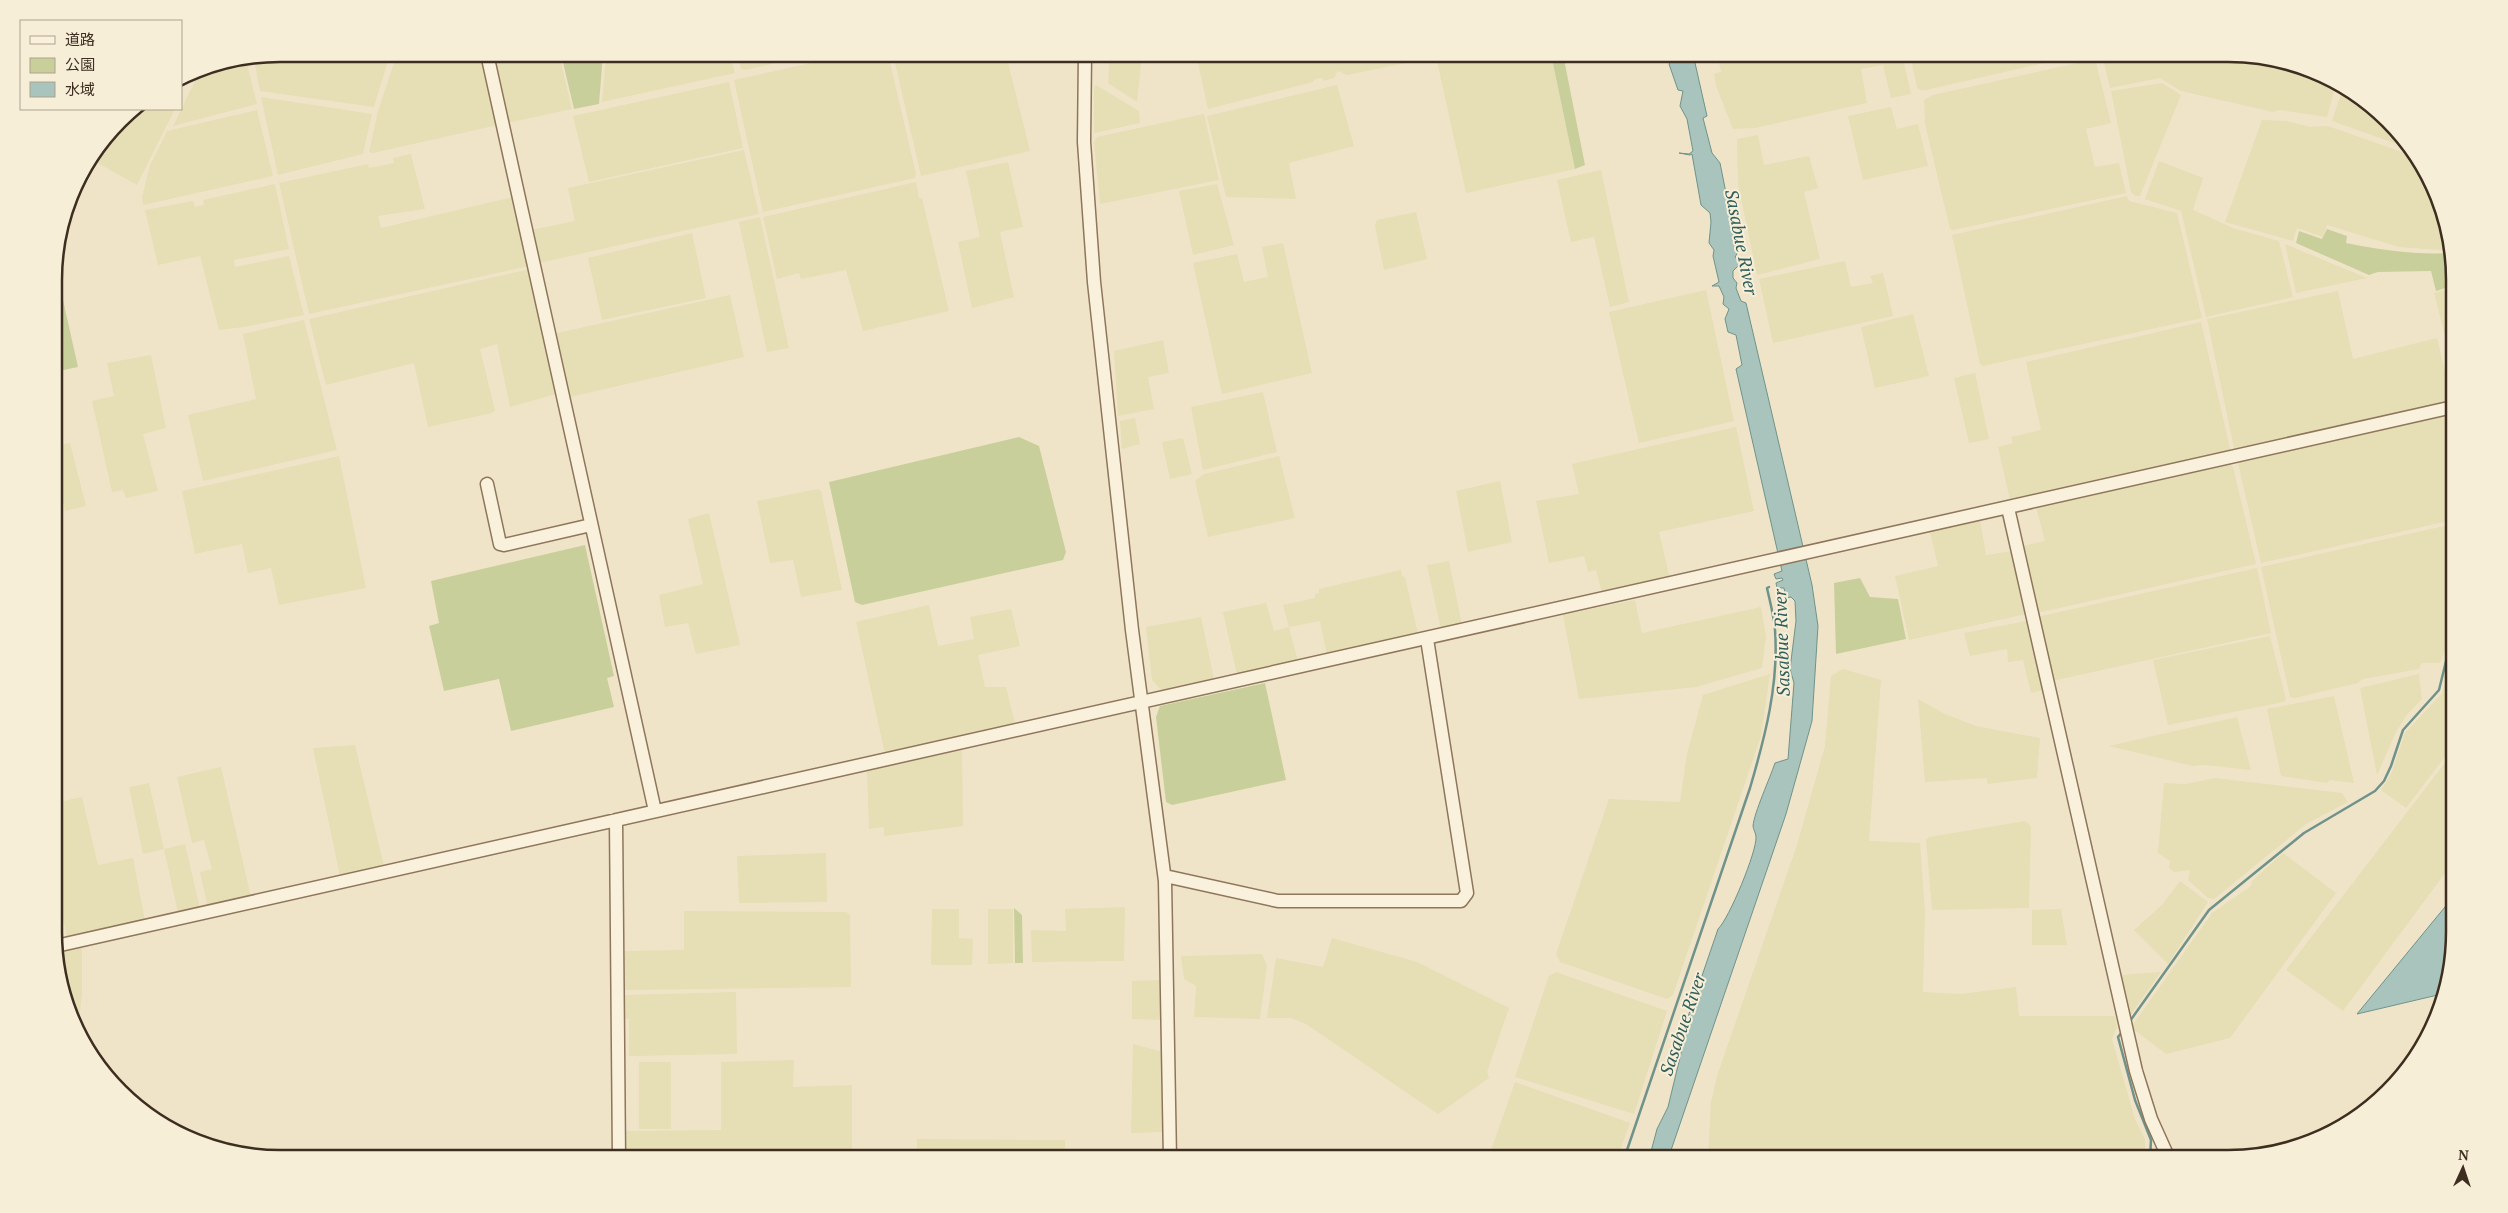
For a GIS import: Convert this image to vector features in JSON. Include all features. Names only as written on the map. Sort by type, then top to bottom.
[{"type":"street","points":[[489,62],[655,811]]},
{"type":"street","points":[[1085,62],[1084,135],[1094,282],[1129,603],[1165,876],[1170,1150]]},
{"type":"street","points":[[63,944],[1767,563],[2446,409]]},
{"type":"street","points":[[487,484],[500,544],[504,545],[591,525]]},
{"type":"street","points":[[2008,508],[2125,1027],[2146,1104],[2165,1150]]},
{"type":"street","points":[[1165,876],[1278,901],[1461,901],[1467,893],[1427,639]]},
{"type":"street","points":[[616,820],[619,1150]]},
{"type":"shaded area","points":[[388,62],[374,107],[260,91],[255,64]]},
{"type":"shaded area","points":[[394,62],[483,62],[498,125],[373,153],[369,152],[378,111]]},
{"type":"shaded area","points":[[494,62],[561,62],[572,109],[507,123]]},
{"type":"shaded area","points":[[605,62],[732,62],[735,73],[602,102]]},
{"type":"shaded area","points":[[740,62],[780,62],[746,70],[741,69]]},
{"type":"shaded area","points":[[816,62],[890,62],[916,174],[915,178],[763,212],[734,80]]},
{"type":"shaded area","points":[[895,62],[1008,62],[1030,151],[921,176]]},
{"type":"shaded area","points":[[1109,62],[1141,62],[1137,102],[1108,83]]},
{"type":"shaded area","points":[[1198,62],[1406,63],[1347,75],[1338,71],[1334,78],[1323,81],[1323,78],[1315,79],[1313,82],[1208,109]]},
{"type":"shaded area","points":[[1437,62],[1553,62],[1575,169],[1466,193]]},
{"type":"shaded area","points":[[1719,62],[1904,62],[1911,94],[1891,98],[1883,65],[1861,69],[1867,103],[1755,128],[1733,129],[1716,86],[1714,74],[1721,72]]},
{"type":"shaded area","points":[[1912,62],[2048,62],[1926,90],[1920,90],[1917,87]]},
{"type":"shaded area","points":[[2082,62],[2096,62],[2111,123],[2086,129],[2095,167],[2119,163],[2126,193],[1953,230],[1950,229],[1925,124],[1924,100],[1933,95]]},
{"type":"shaded area","points":[[2104,62],[2228,62],[2256,64],[2284,70],[2311,79],[2334,91],[2327,117],[2279,110],[2273,112],[2181,91],[2160,78],[2110,88]]},
{"type":"shaded area","points":[[247,65],[257,104],[173,126],[196,80],[224,70]]},
{"type":"shaded area","points":[[729,82],[743,148],[589,182],[573,116]]},
{"type":"shaded area","points":[[2162,83],[2181,95],[2140,196],[2135,196],[2131,192],[2111,91]]},
{"type":"shaded area","points":[[1096,85],[1139,111],[1140,123],[1094,133],[1094,87]]},
{"type":"shaded area","points":[[1337,85],[1354,146],[1289,163],[1296,199],[1226,197],[1207,116]]},
{"type":"shaded area","points":[[2341,94],[2371,116],[2398,144],[2332,121]]},
{"type":"shaded area","points":[[261,97],[372,114],[363,154],[278,175]]},
{"type":"shaded area","points":[[1891,107],[1897,129],[1918,124],[1928,166],[1863,180],[1848,116]]},
{"type":"shaded area","points":[[144,110],[174,110],[137,185],[97,163],[116,137]]},
{"type":"shaded area","points":[[257,110],[273,176],[143,205],[142,197],[150,165],[167,131]]},
{"type":"shaded area","points":[[1204,114],[1219,180],[1100,204],[1094,142],[1097,137]]},
{"type":"shaded area","points":[[2262,120],[2286,121],[2311,127],[2328,126],[2405,153],[2429,197],[2438,224],[2444,250],[2399,247],[2327,225],[2323,237],[2297,228],[2293,241],[2225,222]]},
{"type":"shaded area","points":[[1758,135],[1764,165],[1809,156],[1818,188],[1804,192],[1820,259],[1757,275],[1738,184],[1737,139]]},
{"type":"shaded area","points":[[744,150],[759,214],[539,263],[531,230],[575,221],[568,188]]},
{"type":"shaded area","points":[[411,154],[425,209],[378,216],[381,228],[513,197],[529,266],[309,314],[279,183],[368,164],[369,168],[394,163],[393,158]]},
{"type":"shaded area","points":[[2159,161],[2203,178],[2193,210],[2233,228],[2279,241],[2293,297],[2206,317],[2181,211],[2145,199]]},
{"type":"shaded area","points":[[1008,162],[1023,227],[1000,232],[1014,297],[972,308],[958,242],[980,237],[966,171]]},
{"type":"shaded area","points":[[1601,170],[1629,302],[1610,307],[1594,237],[1571,242],[1557,180]]},
{"type":"shaded area","points":[[916,182],[919,198],[922,198],[949,311],[863,331],[846,270],[801,279],[799,273],[777,279],[763,217]]},
{"type":"shaded area","points":[[275,184],[289,249],[234,260],[235,267],[289,256],[304,315],[219,330],[200,256],[158,265],[145,210],[193,201],[195,207],[204,205],[203,200]]},
{"type":"shaded area","points":[[1217,184],[1234,245],[1193,255],[1179,191]]},
{"type":"shaded area","points":[[2127,196],[2129,201],[2177,213],[2202,318],[1983,366],[1980,364],[1952,235]]},
{"type":"shaded area","points":[[1416,212],[1427,259],[1384,270],[1375,226],[1377,220]]},
{"type":"shaded area","points":[[760,217],[789,348],[767,352],[739,222]]},
{"type":"shaded area","points":[[692,233],[706,298],[602,320],[588,258]]},
{"type":"shaded area","points":[[1283,243],[1312,373],[1222,394],[1193,263],[1237,254],[1244,282],[1268,277],[1262,247]]},
{"type":"shaded area","points":[[2285,244],[2367,278],[2296,293]]},
{"type":"shaded area","points":[[1845,261],[1851,287],[1873,283],[1870,276],[1883,273],[1893,316],[1773,343],[1759,279]]},
{"type":"shaded area","points":[[530,269],[557,390],[556,394],[510,407],[497,344],[480,349],[495,410],[492,413],[428,427],[414,363],[326,385],[309,319]]},
{"type":"shaded area","points":[[1706,290],[1734,421],[1639,443],[1609,312]]},
{"type":"shaded area","points":[[2446,290],[2446,341],[2434,293]]},
{"type":"shaded area","points":[[2338,291],[2353,359],[2437,338],[2446,376],[2446,403],[2235,453],[2207,319]]},
{"type":"shaded area","points":[[730,295],[744,357],[570,397],[556,336],[557,333]]},
{"type":"shaded area","points":[[1913,314],[1929,376],[1875,388],[1861,327]]},
{"type":"shaded area","points":[[304,320],[337,450],[203,481],[188,415],[256,399],[243,334]]},
{"type":"shaded area","points":[[2201,322],[2231,453],[2010,500],[1998,447],[2013,443],[2011,437],[2041,430],[2026,362]]},
{"type":"shaded area","points":[[1163,340],[1169,373],[1148,377],[1154,409],[1118,416],[1114,351]]},
{"type":"shaded area","points":[[151,355],[166,428],[143,434],[158,491],[126,498],[123,490],[112,492],[92,401],[114,396],[107,363]]},
{"type":"shaded area","points":[[1975,373],[1989,439],[1969,443],[1954,378]]},
{"type":"shaded area","points":[[1263,392],[1277,452],[1203,470],[1191,407]]},
{"type":"shaded area","points":[[2446,414],[2446,522],[2261,563],[2238,463]]},
{"type":"shaded area","points":[[1135,418],[1140,444],[1122,449],[1120,421]]},
{"type":"shaded area","points":[[1736,427],[1754,511],[1659,532],[1670,579],[1602,593],[1596,570],[1588,572],[1584,556],[1549,563],[1536,501],[1579,494],[1572,464]]},
{"type":"shaded area","points":[[1183,438],[1192,474],[1170,479],[1162,442]]},
{"type":"shaded area","points":[[70,443],[86,506],[65,511],[62,498],[62,445]]},
{"type":"shaded area","points":[[339,456],[366,588],[279,605],[271,568],[248,573],[242,544],[195,554],[182,491]]},
{"type":"shaded area","points":[[1279,456],[1295,518],[1208,537],[1195,481],[1204,474]]},
{"type":"shaded area","points":[[2230,464],[2233,467],[2256,564],[2037,613],[2023,546],[2045,541],[2036,507]]},
{"type":"shaded area","points":[[1500,481],[1512,542],[1468,552],[1456,491]]},
{"type":"shaded area","points":[[818,489],[821,491],[842,590],[801,597],[793,560],[770,563],[757,501]]},
{"type":"shaded area","points":[[709,513],[740,645],[696,654],[688,623],[665,627],[659,595],[703,584],[688,519]]},
{"type":"shaded area","points":[[1980,520],[1986,555],[2012,551],[2026,614],[1909,640],[1895,576],[1938,566],[1930,532],[1932,530]]},
{"type":"shaded area","points":[[2446,526],[2446,648],[2440,663],[2422,663],[2419,669],[2363,679],[2358,683],[2295,698],[2290,697],[2261,567]]},
{"type":"shaded area","points":[[1449,561],[1462,625],[1441,630],[1427,565]]},
{"type":"shaded area","points":[[2257,568],[2271,633],[2052,681],[2037,617]]},
{"type":"shaded area","points":[[1401,570],[1402,576],[1405,577],[1418,634],[1327,655],[1320,621],[1289,627],[1283,605],[1315,598],[1315,594],[1319,593],[1319,589]]},
{"type":"shaded area","points":[[1635,600],[1642,633],[1761,607],[1766,637],[1762,668],[1696,687],[1579,699],[1563,615]]},
{"type":"shaded area","points":[[1266,603],[1274,631],[1289,627],[1298,661],[1237,675],[1223,612]]},
{"type":"shaded area","points":[[929,605],[938,646],[974,639],[970,617],[1011,609],[1020,646],[978,655],[985,687],[1006,687],[1015,723],[885,754],[856,622]]},
{"type":"shaded area","points":[[1201,617],[1214,679],[1161,690],[1152,680],[1146,627]]},
{"type":"shaded area","points":[[2026,621],[2044,690],[2031,693],[2023,660],[2008,662],[2007,649],[1970,656],[1964,633]]},
{"type":"shaded area","points":[[2270,636],[2286,699],[2284,702],[2168,725],[2153,660]]},
{"type":"shaded area","points":[[1843,669],[1881,680],[1869,841],[1920,843],[1925,913],[1923,992],[1961,994],[2016,987],[2019,1016],[2115,1016],[2117,1027],[2112,1039],[2135,1119],[2145,1139],[2145,1150],[1708,1150],[1711,1102],[1717,1076],[1797,845],[1825,746],[1831,676]]},
{"type":"shaded area","points":[[1770,674],[1761,736],[1673,995],[1667,999],[1560,962],[1556,954],[1609,799],[1680,802],[1687,754],[1703,695]]},
{"type":"shaded area","points":[[2419,674],[2422,699],[2406,716],[2396,732],[2377,775],[2360,688]]},
{"type":"shaded area","points":[[2446,678],[2446,756],[2406,808],[2381,790],[2391,774],[2405,733],[2442,693]]},
{"type":"shaded area","points":[[2334,696],[2354,783],[2330,780],[2327,783],[2281,776],[2267,709]]},
{"type":"shaded area","points":[[1918,699],[1945,714],[1976,726],[2040,738],[2037,778],[1988,784],[1986,778],[1925,782]]},
{"type":"shaded area","points":[[2237,717],[2251,770],[2204,765],[2193,766],[2109,746]]},
{"type":"shaded area","points":[[355,745],[384,866],[340,876],[313,748]]},
{"type":"shaded area","points":[[962,750],[963,826],[884,836],[884,827],[869,829],[867,771]]},
{"type":"shaded area","points":[[2446,761],[2446,872],[2343,1011],[2286,970]]},
{"type":"shaded area","points":[[221,767],[251,897],[208,908],[200,872],[212,869],[204,840],[192,843],[177,777]]},
{"type":"shaded area","points":[[2215,778],[2342,793],[2348,802],[2306,824],[2214,899],[2208,898],[2188,880],[2190,870],[2174,872],[2169,868],[2170,861],[2158,853],[2164,783],[2186,784]]},
{"type":"shaded area","points":[[149,783],[164,849],[143,854],[129,787]]},
{"type":"shaded area","points":[[82,797],[98,865],[133,858],[145,921],[67,938],[62,914],[62,801]]},
{"type":"shaded area","points":[[2025,821],[2031,826],[2029,908],[1932,910],[1926,840],[1929,837]]},
{"type":"shaded area","points":[[185,844],[200,908],[178,913],[164,849]]},
{"type":"shaded area","points":[[826,853],[827,902],[739,903],[737,856]]},
{"type":"shaded area","points":[[2283,853],[2336,893],[2230,1038],[2166,1054],[2132,1028],[2134,1023],[2212,913],[2251,886],[2252,881]]},
{"type":"shaded area","points":[[2180,881],[2208,902],[2168,964],[2134,930],[2162,905]]},
{"type":"shaded area","points":[[1125,907],[1124,961],[1032,962],[1031,930],[1066,931],[1065,909]]},
{"type":"shaded area","points":[[932,909],[959,909],[959,938],[973,939],[972,965],[931,965]]},
{"type":"shaded area","points":[[988,909],[1013,909],[1013,963],[988,964]]},
{"type":"shaded area","points":[[2061,909],[2067,945],[2032,945],[2032,910]]},
{"type":"shaded area","points":[[684,911],[846,912],[850,915],[851,987],[625,990],[624,951],[684,950]]},
{"type":"shaded area","points":[[1332,938],[1417,962],[1509,1008],[1487,1072],[1489,1078],[1438,1114],[1306,1024],[1291,1018],[1267,1018],[1276,958],[1323,967]]},
{"type":"shaded area","points":[[82,947],[82,994],[80,1017],[70,989],[63,951]]},
{"type":"shaded area","points":[[1262,954],[1267,965],[1260,1019],[1194,1017],[1196,986],[1184,979],[1181,956]]},
{"type":"shaded area","points":[[1556,972],[1667,1011],[1634,1114],[1515,1077],[1549,976]]},
{"type":"shaded area","points":[[2161,972],[2129,1017],[2121,975]]},
{"type":"shaded area","points":[[1163,980],[1162,1020],[1132,1019],[1132,981]]},
{"type":"shaded area","points":[[736,992],[737,1054],[629,1056],[629,1019],[624,1018],[625,995]]},
{"type":"shaded area","points":[[1133,1044],[1163,1052],[1163,1132],[1131,1133]]},
{"type":"shaded area","points":[[794,1060],[793,1087],[852,1085],[852,1150],[625,1150],[625,1131],[721,1130],[721,1062]]},
{"type":"shaded area","points":[[639,1062],[671,1062],[671,1129],[639,1129]]},
{"type":"shaded area","points":[[1515,1082],[1630,1123],[1620,1150],[1491,1150]]},
{"type":"shaded area","points":[[917,1139],[1065,1140],[1065,1150],[917,1150]]},
{"type":"green space","points":[[563,62],[602,62],[599,104],[574,109]]},
{"type":"green space","points":[[1553,62],[1565,62],[1585,165],[1575,169]]},
{"type":"green space","points":[[2327,229],[2347,236],[2346,243],[2399,251],[2444,253],[2446,288],[2436,291],[2431,271],[2378,272],[2369,275],[2296,243],[2299,231],[2322,239]]},
{"type":"green space","points":[[62,295],[78,367],[62,370]]},
{"type":"green space","points":[[1019,437],[1039,446],[1066,552],[1063,560],[862,605],[855,602],[829,482]]},
{"type":"green space","points":[[585,545],[614,676],[607,678],[614,707],[511,731],[499,679],[444,691],[429,626],[439,623],[431,581]]},
{"type":"green space","points":[[1860,578],[1870,597],[1898,599],[1906,639],[1836,654],[1834,583]]},
{"type":"green space","points":[[1265,683],[1286,780],[1172,805],[1166,802],[1156,717],[1160,706]]},
{"type":"green space","points":[[1014,908],[1022,915],[1023,963],[1015,963]]},
{"type":"water","points":[[1670,62],[1695,62],[1707,116],[1703,118],[1712,153],[1720,163],[1736,243],[1737,254],[1735,257],[1739,259],[1738,266],[1733,271],[1733,278],[1737,283],[1736,288],[1741,301],[1746,303],[1812,585],[1818,626],[1812,721],[1786,814],[1671,1150],[1651,1150],[1657,1129],[1668,1107],[1682,1049],[1679,1043],[1718,929],[1729,912],[1752,856],[1756,837],[1753,826],[1759,804],[1775,763],[1788,759],[1794,683],[1790,669],[1796,621],[1795,601],[1791,597],[1786,598],[1784,588],[1777,588],[1776,583],[1783,580],[1782,578],[1776,579],[1774,574],[1782,571],[1736,369],[1742,365],[1736,335],[1728,332],[1725,319],[1729,309],[1723,304],[1724,297],[1719,286],[1712,286],[1719,282],[1713,256],[1714,250],[1709,243],[1710,213],[1701,205],[1692,154],[1690,155],[1679,153],[1689,154],[1693,151],[1687,119],[1680,106],[1683,91],[1678,90],[1669,64]]},
{"type":"water","points":[[2446,906],[2444,961],[2436,995],[2357,1014]]},
{"type":"waterway","name":"Sasabue River","points":[[1627,1150],[1750,788],[1761,749],[1770,710],[1776,650],[1773,614],[1767,588],[1769,587]]},
{"type":"waterway","points":[[2130,1021],[2209,910],[2304,833],[2375,791],[2384,781],[2403,730],[2439,690],[2446,661]]},
{"type":"waterway","points":[[2122,1032],[2118,1037],[2135,1100],[2151,1140],[2150,1150]]}]
